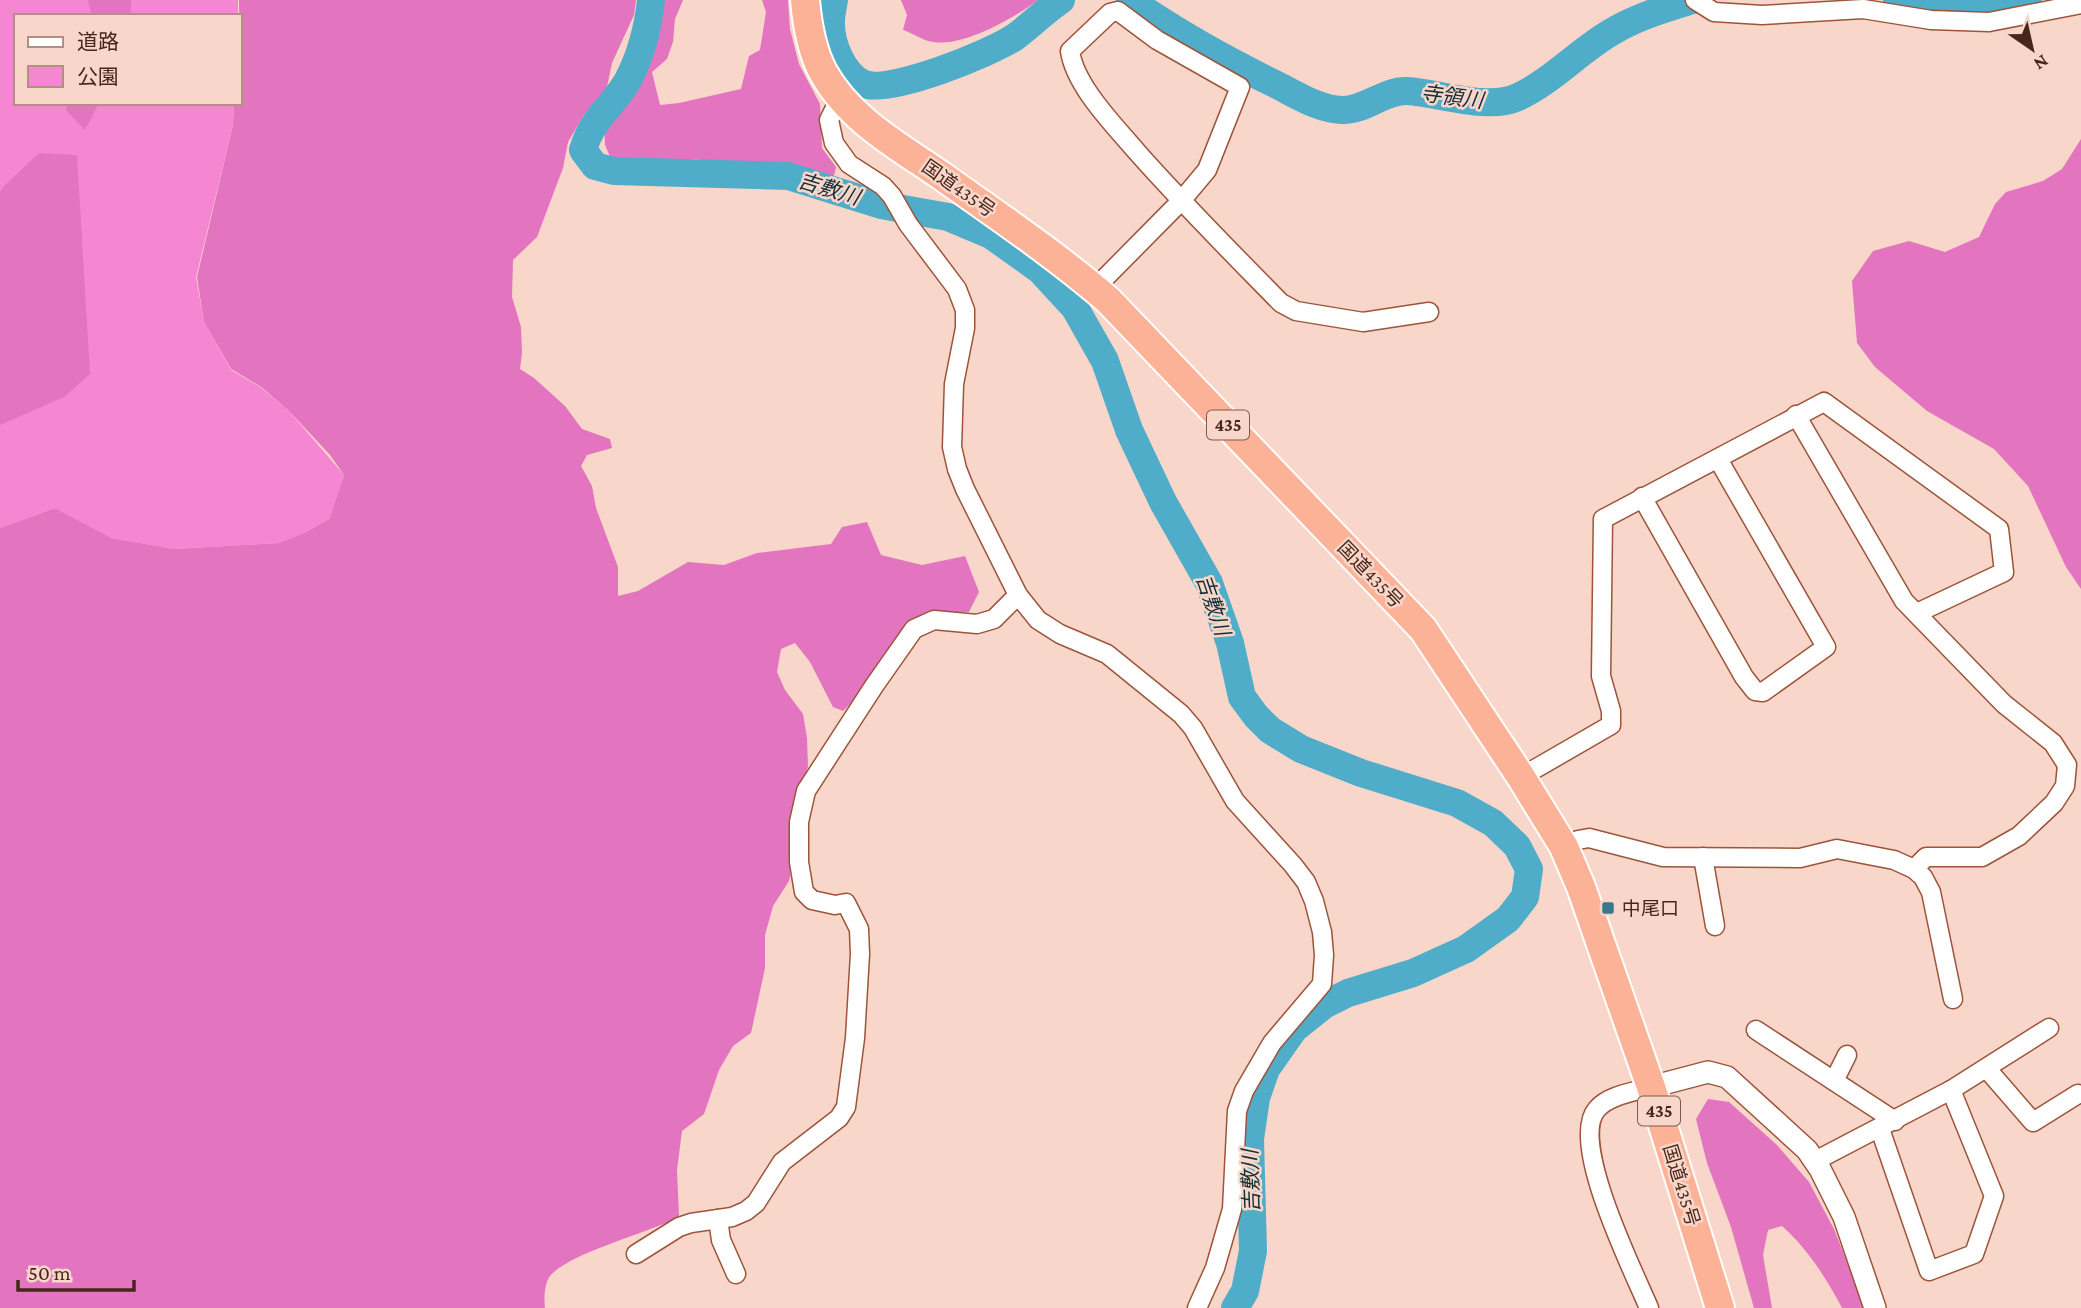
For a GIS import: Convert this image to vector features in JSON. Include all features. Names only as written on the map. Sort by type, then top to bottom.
[{"type":"highway","name":"国道435号","points":[[805,0],[814,47],[822,71],[844,102],[883,136],[1058,257],[1095,288],[1423,629],[1564,847],[1581,887],[1651,1087],[1720,1308]]},
{"type":"street","points":[[1701,4],[1714,12],[1762,15],[1863,9],[1930,20],[1989,22],[2081,4]]},
{"type":"street","points":[[1095,288],[1181,201],[1208,170],[1240,87],[1157,40],[1118,11],[1110,13],[1070,51],[1072,60],[1096,104],[1181,201],[1280,303],[1296,311],[1363,322],[1429,312]]},
{"type":"street","points":[[844,102],[834,110],[829,120],[834,143],[849,164],[883,186],[892,196],[908,224],[957,289],[965,310],[965,328],[954,384],[953,447],[957,469],[980,522],[1018,595],[1038,620],[1060,634],[1107,654],[1181,714],[1193,728],[1235,802],[1306,882],[1322,932],[1322,984],[1272,1043],[1244,1091],[1237,1111],[1232,1209],[1215,1268],[1197,1308]]},
{"type":"street","points":[[1521,777],[1611,725],[1611,711],[1601,676],[1603,519],[1824,402],[1999,529],[2004,572],[1917,613]]},
{"type":"street","points":[[1796,415],[1904,601],[2004,704],[2053,743],[2067,765],[2065,786],[2054,803],[2020,836],[1982,857],[1926,857],[1914,869]]},
{"type":"street","points":[[1642,497],[1744,677],[1755,691],[1763,692],[1826,647],[1718,459]]},
{"type":"street","points":[[636,1254],[679,1227],[732,1217],[746,1211],[756,1203],[782,1162],[839,1118],[846,1107],[855,1038],[859,929],[846,903],[835,905],[812,900],[804,892],[799,862],[799,822],[806,791],[914,629],[934,620],[977,624],[994,619],[1018,595]]},
{"type":"street","points":[[1564,847],[1590,838],[1663,857],[1800,858],[1837,849],[1894,860],[1914,869],[1923,877],[1931,892],[1931,936],[1953,999]]},
{"type":"street","points":[[1703,857],[1715,926]]},
{"type":"street","points":[[1815,1161],[1951,1090],[2049,1028]]},
{"type":"street","points":[[1756,1030],[1834,1082],[1888,1125],[1929,1271],[1973,1254],[1994,1196],[1951,1090]]},
{"type":"street","points":[[1834,1082],[1847,1055]]},
{"type":"street","points":[[1987,1069],[2033,1122],[2078,1094]]},
{"type":"street","points":[[1649,1308],[1617,1238],[1596,1171],[1588,1137],[1592,1116],[1602,1104],[1651,1087],[1708,1072],[1727,1077],[1807,1150],[1815,1161],[1844,1217],[1875,1308]]},
{"type":"street","points":[[718,1219],[721,1240],[736,1274]]},
{"type":"green space","points":[[0,0],[238,0],[238,14],[14,14],[14,105],[234,105],[233,125],[196,277],[204,322],[231,370],[260,387],[288,410],[344,475],[329,519],[279,543],[174,549],[112,538],[55,508],[0,528]]},
{"type":"shaded area","points":[[88,0],[131,0],[131,14],[92,14]]},
{"type":"shaded area","points":[[239,0],[636,0],[634,15],[612,63],[607,87],[584,115],[568,142],[563,168],[537,237],[513,260],[512,297],[521,327],[520,369],[565,406],[582,429],[610,439],[612,448],[587,455],[581,466],[592,486],[596,508],[618,567],[618,596],[638,591],[688,562],[724,565],[757,553],[831,544],[842,527],[867,522],[881,555],[922,565],[965,556],[979,592],[969,612],[930,613],[897,637],[855,699],[843,711],[833,707],[810,662],[795,643],[781,649],[777,672],[785,690],[803,714],[808,767],[795,803],[794,857],[789,881],[773,906],[765,935],[765,968],[751,1033],[733,1046],[719,1070],[704,1114],[682,1131],[677,1170],[679,1217],[591,1251],[560,1268],[550,1276],[547,1283],[545,1308],[0,1308],[0,528],[55,508],[112,538],[174,549],[279,543],[329,519],[344,475],[330,455],[288,410],[261,387],[231,369],[204,322],[197,277],[233,125],[234,105],[242,105],[242,14],[239,14]]},
{"type":"shaded area","points":[[662,0],[683,0],[675,19],[673,42],[667,59],[652,72],[660,105],[741,89],[749,56],[760,50],[766,12],[762,0],[788,0],[790,29],[799,64],[820,104],[822,148],[836,167],[833,181],[820,180],[795,171],[694,159],[644,166],[612,161],[605,145],[604,126],[626,98],[643,68],[655,35]]},
{"type":"shaded area","points":[[901,0],[1038,0],[988,30],[945,42],[929,41],[903,30],[907,15]]},
{"type":"shaded area","points":[[67,105],[98,105],[85,130],[66,110]]},
{"type":"shaded area","points":[[2081,139],[2081,589],[2066,567],[2028,486],[1994,449],[1927,411],[1875,367],[1857,343],[1852,281],[1873,251],[1909,241],[1945,252],[1979,237],[1995,204],[2006,192],[2043,181],[2062,169]]},
{"type":"shaded area","points":[[39,153],[77,155],[90,374],[64,397],[0,425],[0,192]]},
{"type":"shaded area","points":[[1708,1099],[1729,1102],[1777,1145],[1809,1182],[1834,1229],[1865,1308],[1842,1308],[1816,1264],[1782,1226],[1768,1230],[1763,1255],[1772,1308],[1754,1308],[1731,1227],[1707,1163],[1696,1119]]},
{"type":"waterway","name":"吉敷川","points":[[651,0],[643,41],[633,71],[587,138],[583,150],[595,166],[614,171],[788,176],[881,205],[948,217],[991,235],[1040,270],[1075,308],[1105,361],[1129,430],[1163,502],[1209,583],[1230,643],[1242,697],[1256,716],[1270,730],[1301,749],[1361,773],[1457,803],[1493,823],[1517,846],[1529,869],[1525,897],[1508,919],[1466,949],[1413,973],[1348,993],[1324,1005],[1294,1029],[1266,1069],[1256,1098],[1250,1139],[1253,1251],[1245,1291],[1235,1308]]},
{"type":"waterway","name":"寺領川","points":[[834,0],[831,30],[839,57],[857,80],[877,86],[917,78],[1003,44],[1061,0]]},
{"type":"waterway","name":"寺領川","points":[[1130,0],[1239,66],[1308,101],[1342,110],[1407,91],[1478,102],[1506,101],[1542,83],[1620,27],[1693,0]]},
{"type":"waterway","name":"寺領川","points":[[1897,0],[1922,4],[2028,0]]},
{"type":"place","name":"中尾口","points":[[1608,908]]}]
